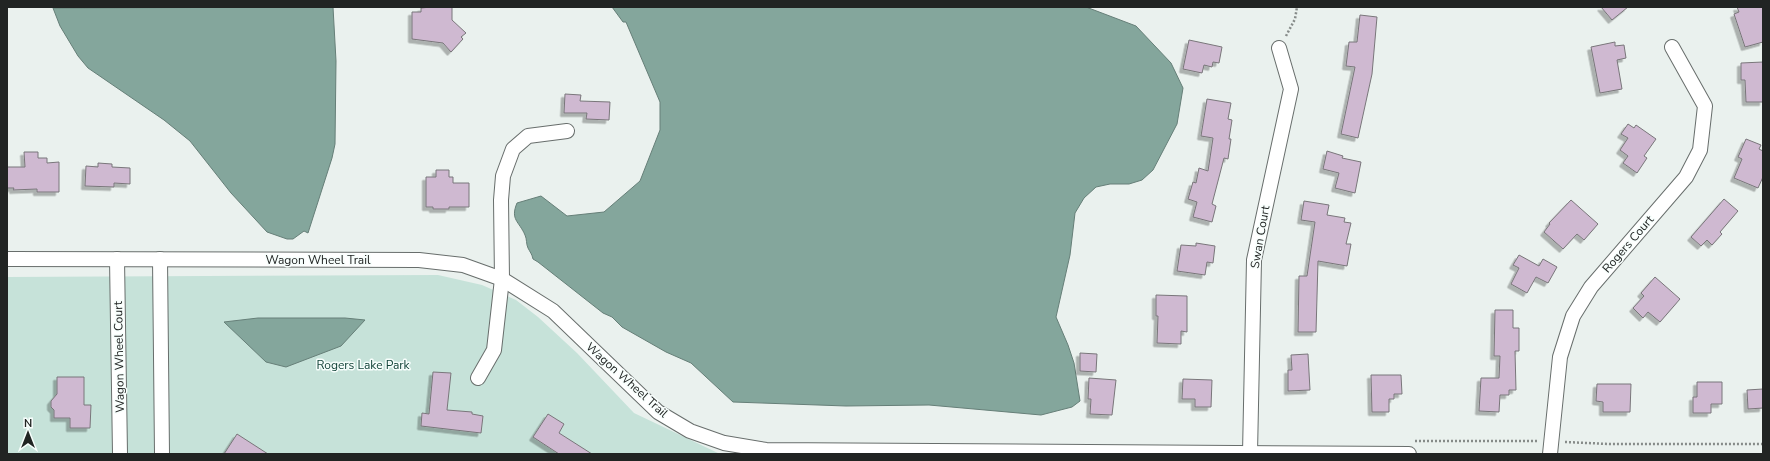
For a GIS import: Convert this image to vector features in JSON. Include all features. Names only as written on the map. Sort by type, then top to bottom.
[{"type":"street","name":"Rogers Court","points":[[1551,447],[1560,357],[1573,316],[1591,287],[1686,177],[1700,150],[1704,106],[1672,47]]},
{"type":"street","name":"Swan Court","points":[[1250,453],[1254,260],[1291,89],[1279,48]]},
{"type":"street","points":[[478,378],[494,350],[502,279],[501,200],[503,176],[513,149],[528,136],[567,131]]},
{"type":"street","name":"Wagon Wheel Trail","points":[[7,259],[419,260],[463,265],[502,279],[553,311],[658,412],[690,431],[724,443],[766,450],[1250,453],[1408,448]]},
{"type":"street","name":"Wagon Wheel Court","points":[[117,259],[120,454]]},
{"type":"street","points":[[160,259],[162,454]]},
{"type":"path","points":[[1279,48],[1294,19],[1297,7]]},
{"type":"path","points":[[1408,448],[1551,447],[1609,444],[1763,444]]},
{"type":"green space","name":"Rogers Lake Park","points":[[438,275],[482,285],[516,300],[538,317],[577,353],[634,413],[720,454],[7,454],[7,277]]},
{"type":"shaded area","points":[[333,7],[336,61],[335,144],[308,233],[304,231],[293,239],[287,239],[267,232],[231,193],[190,141],[164,120],[88,68],[78,56],[60,26],[53,8]]},
{"type":"shaded area","points":[[612,7],[1086,7],[1136,26],[1171,63],[1183,88],[1177,124],[1153,170],[1142,180],[1129,184],[1110,184],[1096,187],[1084,198],[1075,213],[1070,255],[1056,317],[1074,363],[1080,401],[1072,407],[1041,415],[929,405],[846,406],[733,402],[691,363],[666,352],[622,327],[612,317],[603,313],[533,259],[527,246],[523,230],[515,217],[514,213],[517,203],[541,196],[567,216],[604,212],[640,181],[660,130],[660,102],[626,22],[623,22]]},
{"type":"shaded area","points":[[258,318],[345,318],[365,320],[341,346],[286,367],[266,362],[224,322]]},
{"type":"building","points":[[452,7],[452,20],[466,33],[461,37],[463,39],[451,52],[443,43],[412,39],[412,12],[421,12],[421,8]]},
{"type":"building","points":[[1601,7],[1628,7],[1612,20]]},
{"type":"building","points":[[1737,7],[1763,7],[1763,42],[1745,47],[1734,14],[1739,12]]},
{"type":"building","points":[[1360,15],[1377,17],[1372,74],[1358,138],[1341,134],[1355,67],[1346,66],[1349,42],[1357,42]]},
{"type":"building","points":[[1189,40],[1222,47],[1219,63],[1213,62],[1212,67],[1204,65],[1202,73],[1183,69]]},
{"type":"building","points":[[1615,42],[1615,46],[1624,45],[1626,58],[1617,60],[1622,89],[1600,93],[1591,47]]},
{"type":"building","points":[[1763,62],[1763,102],[1746,102],[1745,80],[1741,80],[1741,63]]},
{"type":"building","points":[[565,94],[581,95],[580,101],[610,102],[609,120],[586,119],[587,113],[564,113]]},
{"type":"building","points":[[1207,99],[1231,103],[1228,119],[1232,120],[1228,159],[1224,158],[1212,204],[1216,206],[1212,222],[1193,217],[1197,202],[1188,199],[1193,182],[1196,183],[1199,168],[1208,171],[1213,138],[1201,136]]},
{"type":"building","points":[[1628,124],[1634,128],[1636,125],[1656,139],[1644,156],[1647,158],[1637,173],[1623,163],[1628,156],[1620,150],[1628,138],[1621,134]]},
{"type":"building","points":[[1746,139],[1761,145],[1759,149],[1763,151],[1763,177],[1758,188],[1734,178],[1742,159],[1738,157]]},
{"type":"building","points":[[1327,151],[1343,156],[1342,158],[1361,162],[1355,193],[1335,188],[1339,173],[1323,169]]},
{"type":"building","points":[[24,152],[38,152],[38,158],[47,158],[47,163],[59,162],[59,192],[37,192],[37,189],[13,190],[14,188],[7,188],[7,167],[25,167]]},
{"type":"building","points":[[98,163],[112,164],[112,167],[130,168],[130,184],[114,183],[114,187],[85,186],[86,166],[98,167]]},
{"type":"building","points":[[436,170],[449,170],[449,177],[453,177],[453,183],[469,183],[469,207],[433,209],[433,207],[426,207],[426,177],[436,177]]},
{"type":"building","points":[[1724,199],[1738,211],[1720,232],[1722,234],[1712,245],[1707,240],[1701,246],[1691,237]]},
{"type":"building","points":[[1571,200],[1598,224],[1584,240],[1577,234],[1563,249],[1544,232],[1550,224],[1549,223]]},
{"type":"building","points":[[1304,201],[1329,205],[1327,215],[1345,218],[1344,222],[1351,223],[1346,244],[1351,244],[1347,266],[1318,261],[1316,332],[1298,332],[1299,276],[1307,276],[1315,222],[1301,220]]},
{"type":"building","points":[[1196,243],[1215,246],[1213,263],[1207,262],[1205,275],[1177,271],[1181,245],[1196,246]]},
{"type":"building","points":[[1519,255],[1539,266],[1543,259],[1557,267],[1548,283],[1536,277],[1527,293],[1511,284],[1519,268],[1513,265]]},
{"type":"building","points":[[1655,277],[1680,299],[1660,322],[1648,312],[1643,318],[1633,308],[1644,296],[1641,293]]},
{"type":"building","points":[[1156,295],[1187,296],[1187,332],[1181,331],[1181,344],[1157,343],[1158,316],[1156,316]]},
{"type":"building","points":[[1495,310],[1513,310],[1513,328],[1519,328],[1519,351],[1515,351],[1516,390],[1509,390],[1509,395],[1500,395],[1499,412],[1479,411],[1481,378],[1499,378],[1500,356],[1494,356]]},
{"type":"building","points":[[1080,353],[1097,354],[1096,372],[1080,371]]},
{"type":"building","points":[[1308,354],[1310,390],[1288,391],[1288,370],[1292,370],[1291,355]]},
{"type":"building","points":[[433,372],[451,373],[447,410],[472,412],[472,414],[483,416],[481,433],[421,426],[422,413],[429,414]]},
{"type":"building","points":[[1371,375],[1401,375],[1402,394],[1394,394],[1394,399],[1389,399],[1389,412],[1372,412]]},
{"type":"building","points":[[57,377],[84,377],[84,405],[91,405],[90,428],[70,428],[70,418],[54,418],[54,410],[51,407],[51,401],[57,394]]},
{"type":"building","points":[[1089,378],[1116,380],[1112,415],[1090,414],[1091,399],[1088,399]]},
{"type":"building","points":[[1183,379],[1212,380],[1211,407],[1195,407],[1195,399],[1182,399]]},
{"type":"building","points":[[1697,382],[1722,382],[1722,404],[1711,404],[1711,413],[1693,413],[1693,397],[1697,397]]},
{"type":"building","points":[[1597,384],[1631,384],[1630,412],[1603,412],[1603,402],[1596,401]]},
{"type":"building","points":[[1763,389],[1763,408],[1748,409],[1747,390]]},
{"type":"building","points":[[548,414],[564,424],[559,433],[592,454],[559,454],[533,437]]},
{"type":"building","points":[[237,434],[268,454],[224,454]]}]
